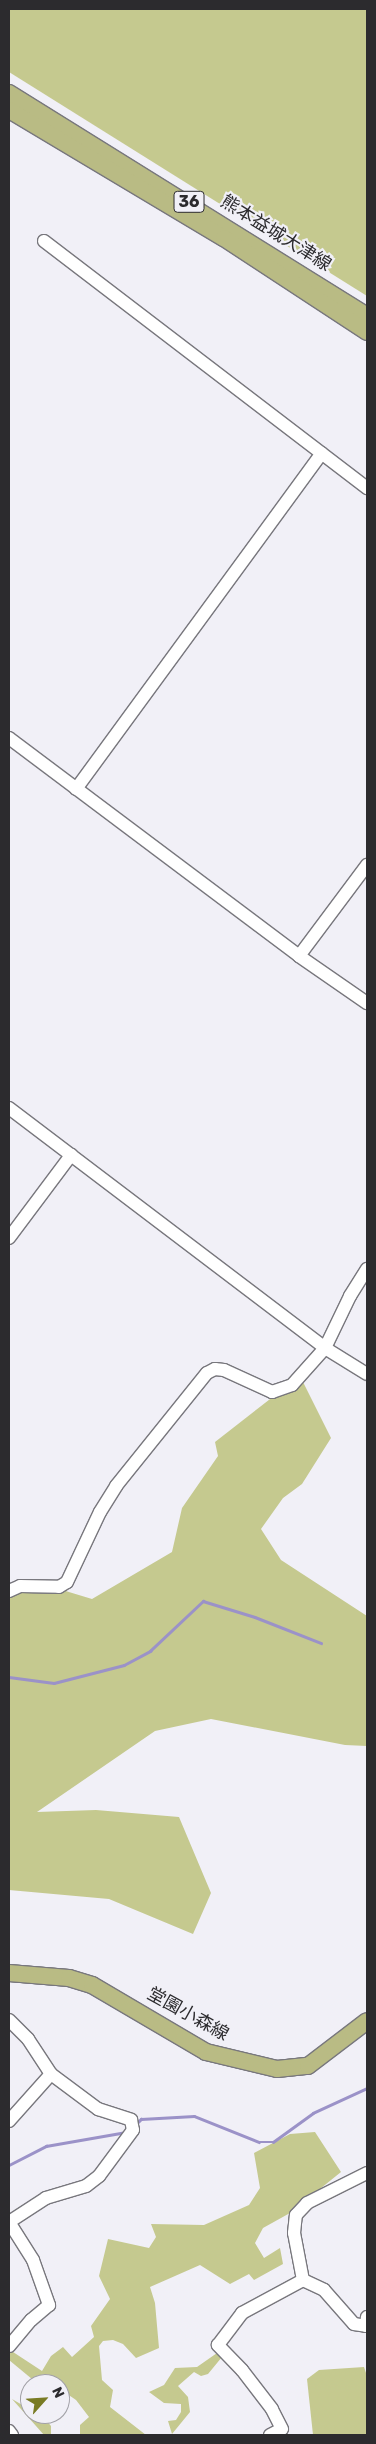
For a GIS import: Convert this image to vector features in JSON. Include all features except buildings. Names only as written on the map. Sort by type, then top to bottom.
[{"type":"main road","name":"熊本益城大津線","points":[[9,93],[367,316]]},
{"type":"main road","name":"熊本益城大津線","points":[[9,110],[224,238],[367,332]]},
{"type":"main road","name":"堂園小森線","points":[[9,1973],[69,1978],[92,1985],[206,2052],[277,2069],[308,2066],[367,2021]]},
{"type":"street","points":[[44,241],[367,488]]},
{"type":"street","points":[[76,789],[322,453]]},
{"type":"street","points":[[9,738],[299,956],[367,1003]]},
{"type":"street","points":[[299,956],[367,865]]},
{"type":"street","points":[[9,1108],[325,1348],[367,1374]]},
{"type":"street","points":[[9,1238],[71,1155]]},
{"type":"street","points":[[9,1591],[20,1586],[59,1587],[67,1582],[100,1512],[116,1486],[207,1373],[215,1369],[224,1370],[272,1392],[282,1391],[292,1385],[325,1348],[350,1296],[367,1269]]},
{"type":"street","points":[[9,2020],[28,2039],[51,2074],[98,2109],[131,2120],[133,2130],[99,2176],[86,2186],[46,2198],[9,2222],[33,2260],[49,2305],[31,2320],[9,2346]]},
{"type":"street","points":[[9,2121],[51,2074]]},
{"type":"street","points":[[303,2280],[294,2233],[296,2215],[307,2203],[367,2173]]},
{"type":"street","points":[[303,2280],[324,2290],[354,2324],[366,2326],[367,2317]]},
{"type":"street","points":[[270,2435],[282,2429],[272,2409],[242,2370],[218,2345],[242,2312],[303,2280]]},
{"type":"green space","points":[[9,9],[367,9],[367,296],[9,72]]},
{"type":"green space","points":[[303,1382],[331,1438],[302,1484],[283,1498],[261,1529],[281,1560],[367,1616],[367,1746],[345,1745],[211,1719],[155,1731],[37,1812],[96,1810],[179,1817],[211,1893],[193,1934],[109,1899],[9,1890],[9,1593],[59,1589],[92,1599],[172,1552],[182,1508],[218,1456],[215,1442],[274,1396]]},
{"type":"green space","points":[[315,2132],[341,2172],[290,2213],[263,2228],[255,2243],[264,2258],[280,2248],[283,2264],[254,2280],[249,2274],[230,2284],[200,2265],[150,2287],[155,2303],[159,2348],[136,2358],[123,2344],[113,2340],[103,2341],[99,2346],[102,2380],[113,2390],[110,2407],[146,2435],[80,2435],[80,2425],[89,2417],[76,2400],[70,2396],[70,2374],[26,2374],[9,2360],[10,2350],[42,2371],[51,2356],[63,2347],[72,2357],[94,2337],[91,2326],[110,2299],[99,2276],[108,2239],[149,2248],[156,2237],[151,2224],[204,2225],[249,2205],[260,2188],[254,2153],[290,2134]]},
{"type":"green space","points":[[217,2353],[222,2357],[208,2374],[201,2376],[194,2372],[178,2386],[188,2397],[190,2412],[172,2434],[168,2421],[176,2420],[181,2412],[181,2404],[164,2403],[149,2392],[164,2385],[175,2368],[197,2367]]},
{"type":"green space","points":[[364,2367],[367,2376],[367,2435],[313,2435],[307,2379],[319,2370]]},
{"type":"green space","points":[[12,2399],[20,2404],[20,2408]]},
{"type":"green space","points":[[34,2424],[49,2424],[51,2435],[44,2435]]},
{"type":"waterway","points":[[9,1677],[54,1683],[124,1665],[150,1651],[203,1601],[255,1617],[321,1643]]},
{"type":"waterway","points":[[136,2124],[141,2119],[194,2116],[259,2142],[273,2142],[313,2113],[367,2088]]},
{"type":"waterway","points":[[9,2165],[46,2146],[126,2132]]}]
